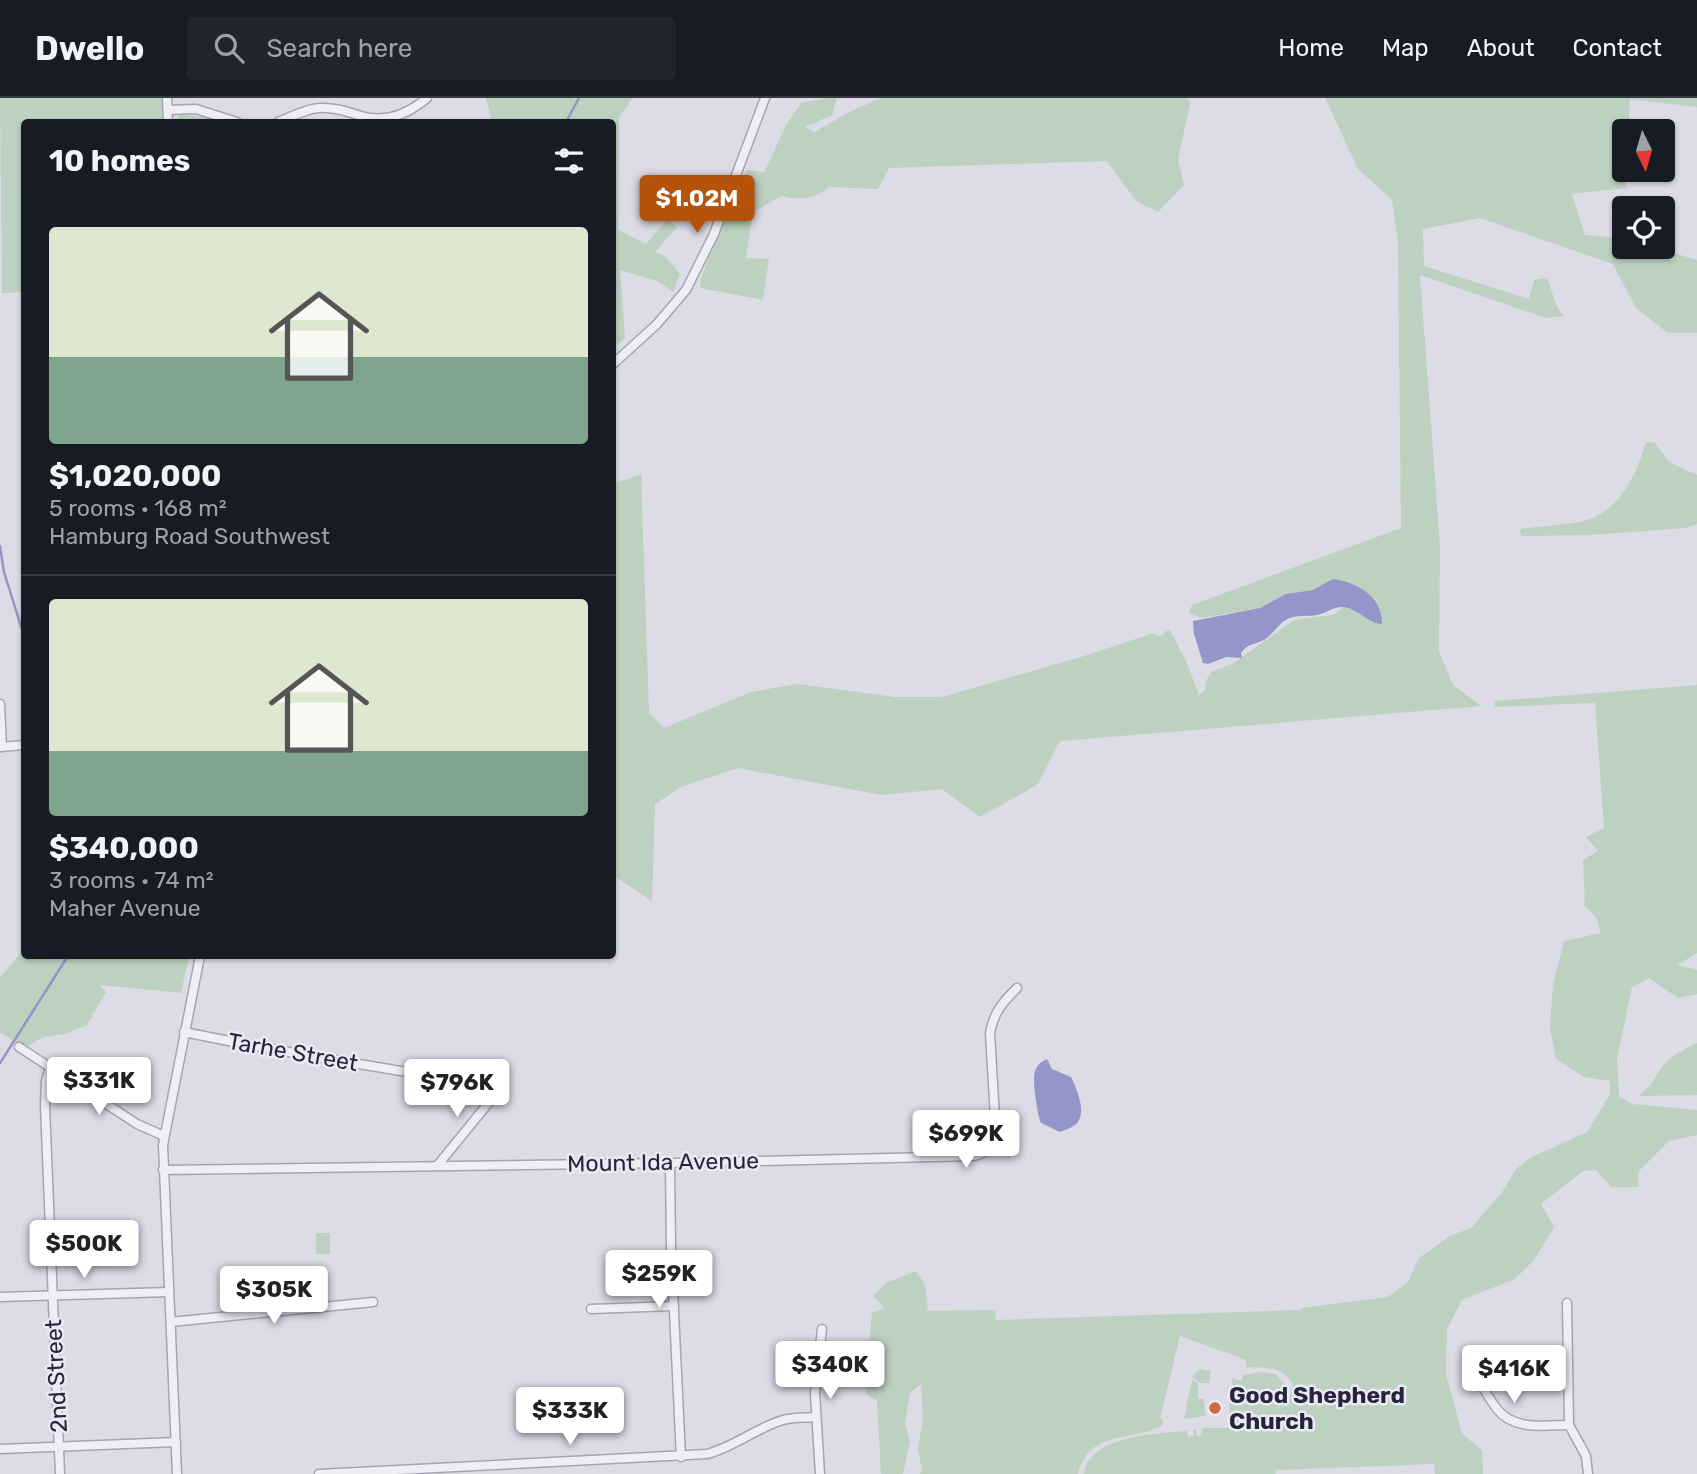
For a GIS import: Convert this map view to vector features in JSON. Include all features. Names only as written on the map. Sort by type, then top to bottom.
[{"type":"street","points":[[167,98],[168,119]]},
{"type":"street","points":[[286,119],[317,108],[339,110],[371,119],[391,117],[410,110],[426,98]]},
{"type":"street","points":[[616,361],[657,324],[686,290],[714,234],[765,98]]},
{"type":"street","points":[[168,110],[196,109],[228,119]]},
{"type":"street","points":[[0,704],[1,747],[21,745]]},
{"type":"street","points":[[177,1474],[163,1136],[199,959]]},
{"type":"street","name":"Mount Ida Avenue","points":[[163,1170],[975,1156],[985,1153],[992,1146],[996,1135],[990,1033],[993,1019],[998,1006],[1017,988]]},
{"type":"street","name":"Tarhe Street","points":[[184,1032],[485,1085],[499,1090],[437,1166]]},
{"type":"street","points":[[19,1047],[137,1124],[163,1136]]},
{"type":"street","name":"2nd Street","points":[[50,1068],[46,1081],[45,1106],[60,1474]]},
{"type":"street","points":[[670,1163],[681,1457]]},
{"type":"street","points":[[0,1297],[169,1292]]},
{"type":"street","points":[[171,1322],[373,1302]]},
{"type":"street","points":[[1567,1303],[1569,1424],[1586,1456],[1588,1474]]},
{"type":"street","points":[[591,1309],[674,1306]]},
{"type":"street","points":[[820,1474],[815,1393],[822,1329]]},
{"type":"street","points":[[1470,1368],[1496,1408],[1509,1420],[1526,1425],[1569,1424]]},
{"type":"street","points":[[318,1474],[681,1457],[718,1451],[785,1420],[816,1417]]},
{"type":"street","points":[[0,1449],[176,1443]]},
{"type":"green space","points":[[0,98],[162,98],[163,119],[21,119],[21,292],[2,293]]},
{"type":"green space","points":[[486,98],[633,98],[619,117],[618,230],[646,244],[667,219],[677,227],[655,252],[666,257],[680,274],[673,292],[657,281],[620,270],[625,338],[616,346],[616,119],[491,119]]},
{"type":"green space","points":[[837,98],[832,115],[805,127],[815,132],[851,111],[882,98],[1187,98],[1190,103],[1178,160],[1184,185],[1158,212],[1137,202],[1107,161],[889,168],[878,189],[829,187],[807,198],[782,196],[753,212],[746,258],[769,259],[763,300],[700,288],[701,277],[747,170],[764,172],[787,124],[801,103]]},
{"type":"green space","points":[[1325,98],[1697,98],[1697,107],[1630,99],[1629,119],[1612,119],[1612,182],[1626,182],[1626,188],[1572,194],[1585,235],[1612,237],[1612,259],[1675,259],[1675,254],[1697,260],[1697,333],[1668,333],[1636,308],[1613,264],[1480,218],[1423,229],[1424,266],[1529,299],[1534,280],[1547,278],[1564,316],[1546,318],[1420,275],[1440,546],[1439,651],[1453,685],[1481,706],[1060,741],[1037,785],[980,817],[942,789],[882,795],[738,768],[683,786],[655,804],[652,901],[616,877],[616,483],[641,474],[649,713],[664,728],[751,692],[797,684],[895,697],[942,697],[1154,633],[1163,635],[1170,630],[1199,695],[1205,690],[1205,683],[1211,672],[1234,663],[1294,620],[1333,615],[1343,607],[1355,610],[1376,623],[1334,579],[1313,590],[1286,594],[1260,608],[1201,618],[1189,613],[1192,605],[1401,528],[1398,242],[1392,200],[1358,169]]},
{"type":"green space","points":[[178,114],[214,119],[178,119]]},
{"type":"green space","points":[[1646,442],[1655,443],[1669,462],[1697,475],[1697,524],[1686,528],[1590,535],[1521,536],[1520,529],[1575,523],[1601,514],[1627,487]]},
{"type":"green space","points":[[1697,685],[1697,953],[1677,965],[1697,970],[1697,994],[1678,998],[1649,978],[1632,987],[1617,1059],[1619,1096],[1632,1104],[1697,1110],[1697,1135],[1669,1141],[1639,1171],[1638,1187],[1611,1187],[1596,1170],[1583,1171],[1541,1204],[1554,1227],[1534,1260],[1515,1279],[1462,1300],[1447,1329],[1446,1374],[1462,1434],[1482,1450],[1483,1474],[1435,1474],[1434,1464],[1277,1470],[1275,1474],[1084,1474],[1088,1461],[1098,1452],[1126,1439],[1187,1431],[1188,1437],[1194,1436],[1193,1430],[1196,1430],[1197,1436],[1202,1435],[1202,1428],[1231,1428],[1229,1401],[1234,1400],[1234,1391],[1239,1390],[1239,1386],[1233,1387],[1232,1378],[1241,1381],[1243,1375],[1260,1372],[1276,1374],[1285,1385],[1284,1403],[1288,1403],[1293,1384],[1282,1373],[1272,1369],[1246,1367],[1246,1360],[1180,1336],[1160,1418],[1163,1425],[1101,1443],[1083,1460],[1078,1474],[920,1474],[922,1470],[918,1449],[923,1418],[921,1384],[910,1393],[905,1423],[910,1441],[903,1474],[881,1474],[877,1401],[866,1394],[872,1365],[869,1346],[872,1313],[884,1308],[873,1296],[886,1283],[916,1271],[925,1285],[928,1311],[995,1310],[996,1320],[1301,1310],[1388,1297],[1408,1282],[1419,1258],[1450,1236],[1471,1228],[1503,1191],[1516,1169],[1530,1158],[1587,1132],[1610,1094],[1610,1081],[1584,1077],[1556,1059],[1550,1028],[1553,985],[1564,941],[1601,933],[1596,917],[1585,906],[1583,860],[1598,851],[1586,837],[1604,828],[1595,703],[1495,707],[1494,701]]},
{"type":"green space","points":[[21,953],[21,959],[188,959],[181,993],[100,985],[106,992],[87,1025],[65,1034],[45,1037],[25,1047],[0,1033],[0,978]]},
{"type":"green space","points":[[1697,1043],[1697,1095],[1638,1096],[1668,1061]]},
{"type":"green space","points":[[316,1233],[330,1233],[330,1254],[316,1254]]},
{"type":"green space","points":[[1199,1369],[1211,1371],[1209,1383],[1200,1383],[1192,1377]]},
{"type":"green space","points":[[1192,1380],[1198,1383],[1198,1399],[1204,1399],[1205,1416],[1184,1419]]},
{"type":"water","points":[[1333,579],[1351,583],[1367,592],[1378,606],[1382,624],[1348,608],[1334,608],[1321,614],[1293,617],[1284,621],[1264,640],[1246,647],[1241,653],[1242,658],[1226,657],[1208,664],[1203,663],[1193,621],[1260,608],[1286,594],[1313,590]]},
{"type":"water","points":[[1047,1059],[1052,1069],[1071,1077],[1080,1102],[1079,1121],[1060,1132],[1041,1123],[1037,1105],[1035,1071]]},
{"type":"waterway","points":[[568,119],[579,98]]},
{"type":"waterway","points":[[0,546],[4,572],[21,626]]},
{"type":"waterway","points":[[0,1063],[66,959]]},
{"type":"place","name":"Good Shepherd Church","points":[[1215,1408]]}]
